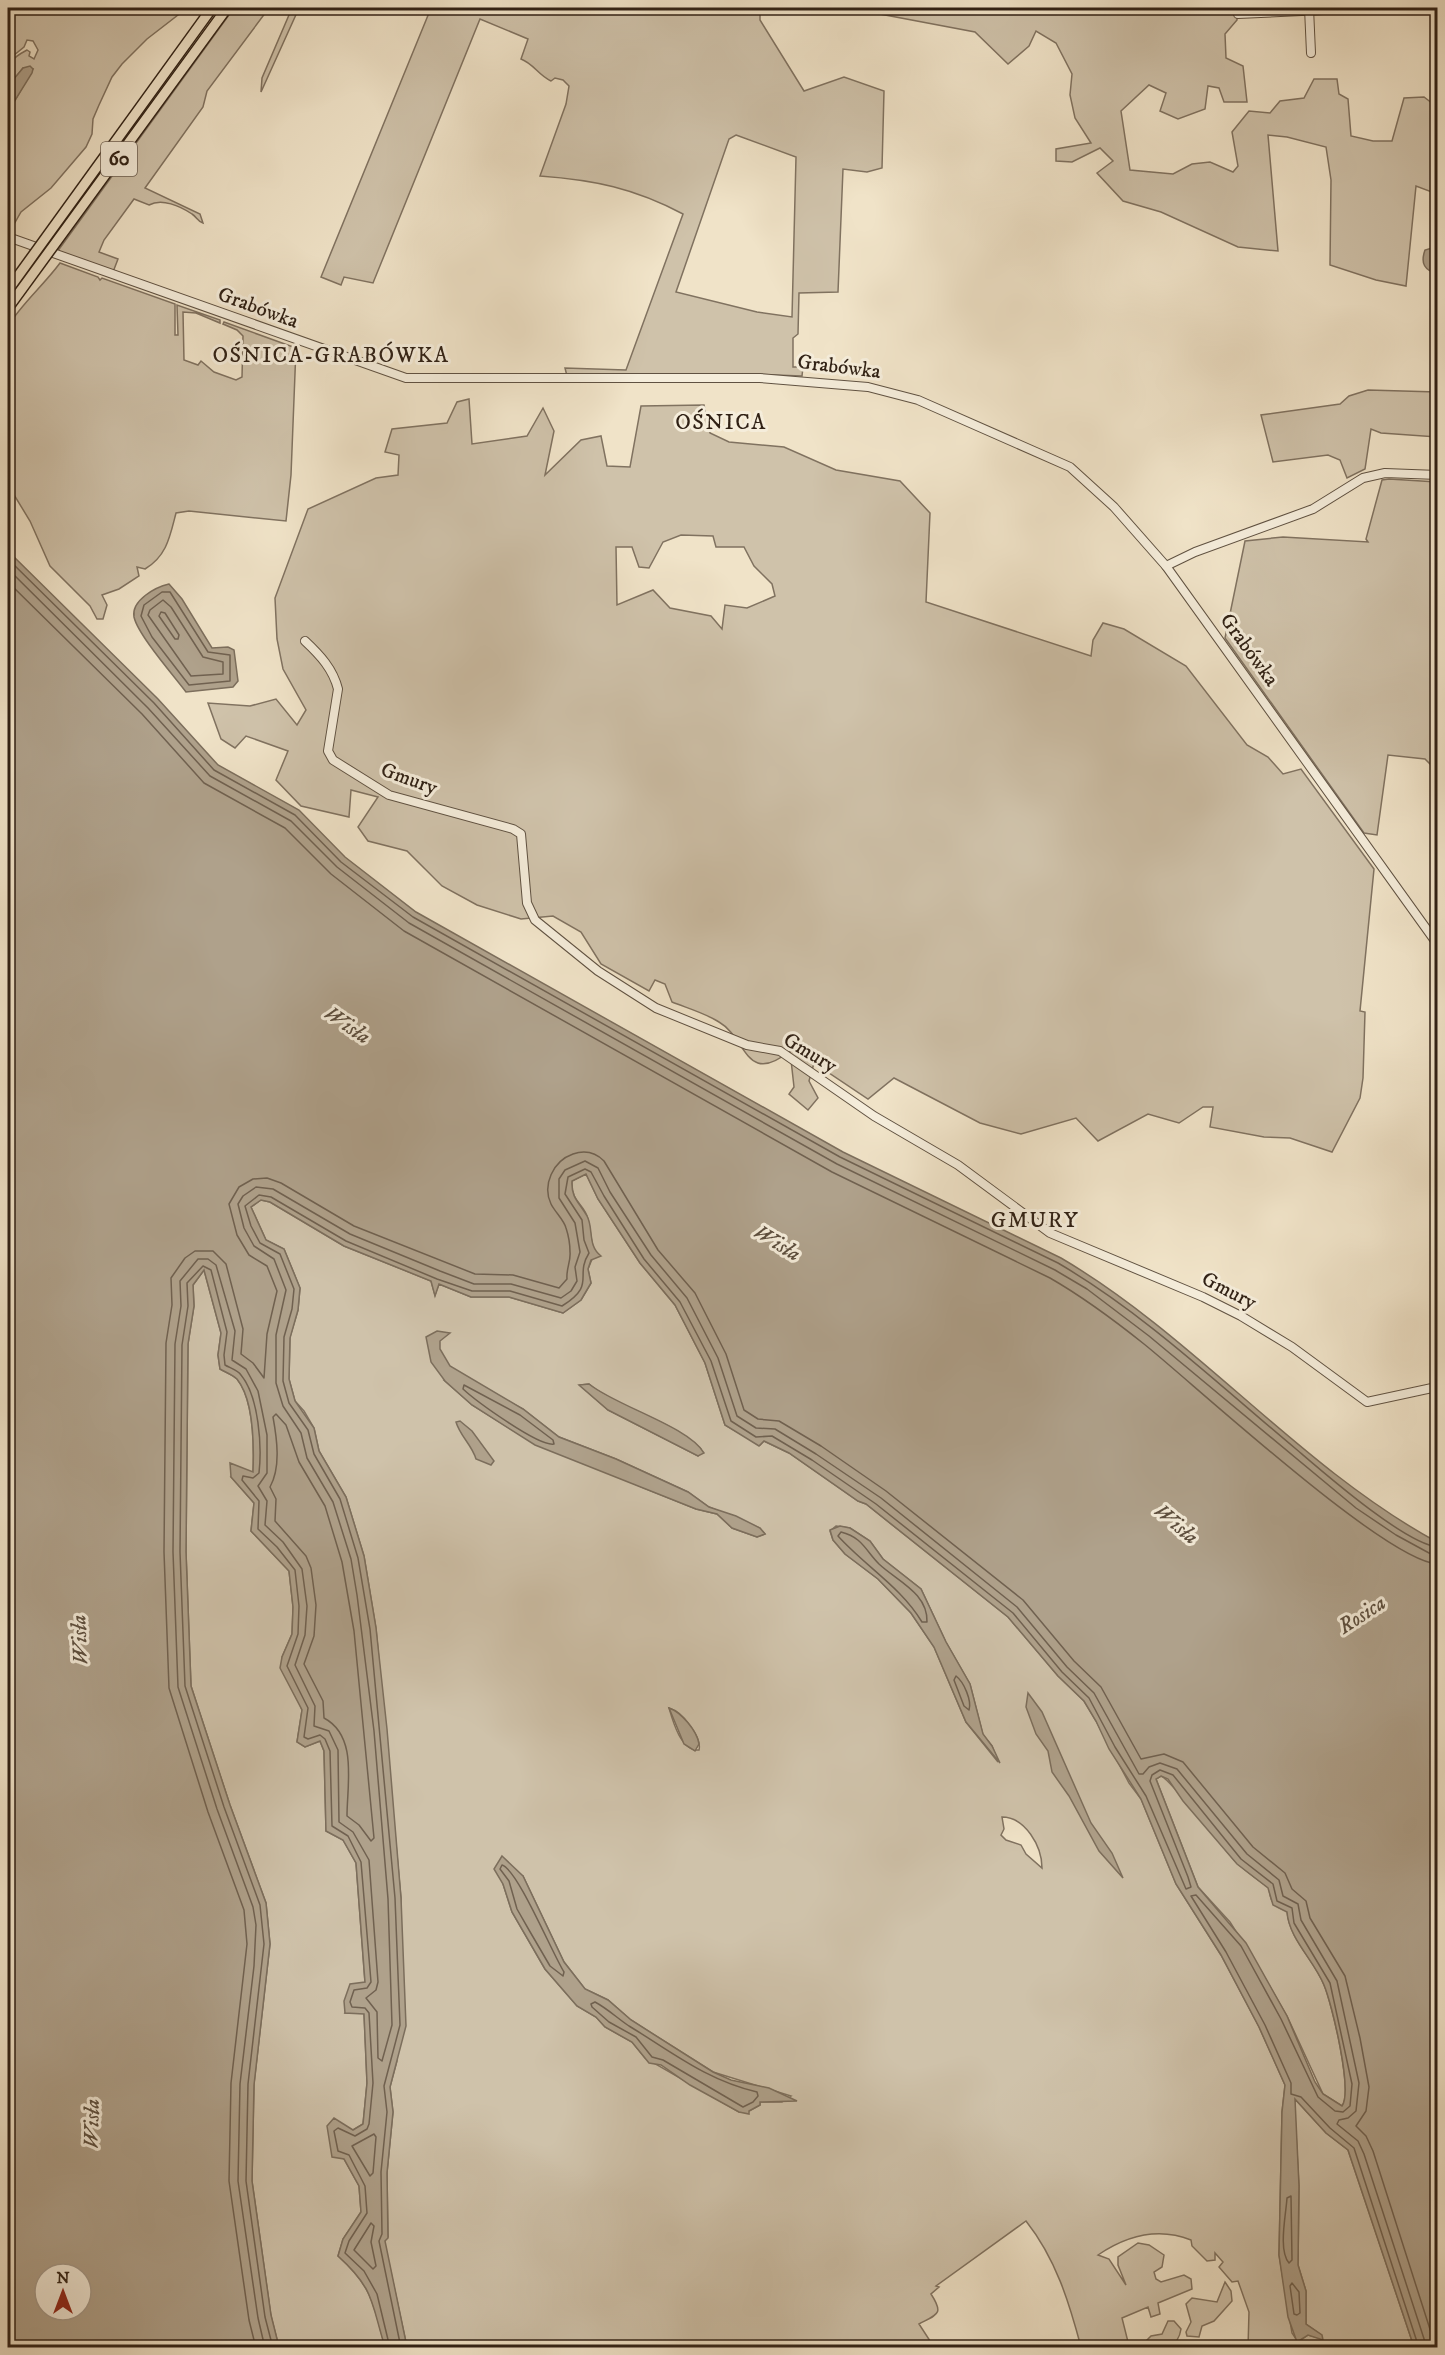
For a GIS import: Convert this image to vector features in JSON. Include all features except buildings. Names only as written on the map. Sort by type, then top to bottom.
[{"type":"main road","name":"60","points":[[8,290],[212,8]]},
{"type":"main road","name":"60","points":[[8,308],[227,8]]},
{"type":"street","points":[[1238,14],[1366,8]]},
{"type":"street","points":[[1309,9],[1311,53]]},
{"type":"street","name":"Grabówka","points":[[8,237],[406,378],[760,378],[821,381],[900,393],[1075,470],[1114,507],[1166,566],[1437,945]]},
{"type":"street","points":[[1166,566],[1194,552],[1313,508],[1363,478],[1385,473],[1437,475]]},
{"type":"street","name":"Gmury","points":[[305,641],[324,659],[338,689],[328,751],[333,760],[389,795],[513,829],[522,834],[527,903],[535,920],[598,971],[656,1008],[747,1045],[780,1051],[874,1116],[958,1164],[1050,1233],[1203,1297],[1240,1316],[1292,1347],[1367,1402],[1381,1401],[1437,1385]]},
{"type":"shaded area","points":[[8,8],[187,8],[147,39],[122,64],[112,77],[99,105],[93,119],[92,134],[86,147],[51,188],[21,212],[9,233],[8,99],[14,102],[33,69],[23,68],[8,87],[8,69],[15,57],[27,50],[30,52],[29,56],[34,59],[38,50],[33,41],[27,40],[24,47],[8,60]]},
{"type":"shaded area","points":[[234,8],[269,8],[207,91],[203,107],[145,188],[200,214],[203,223],[177,206],[160,202],[149,205],[134,199],[104,240],[99,252],[118,259],[113,272],[57,252]]},
{"type":"shaded area","points":[[292,8],[299,8],[261,92],[262,78]]},
{"type":"shaded area","points":[[431,8],[760,8],[760,20],[804,91],[844,77],[884,91],[882,168],[867,172],[843,169],[838,292],[799,293],[798,334],[793,338],[793,367],[803,367],[802,376],[747,374],[567,376],[565,368],[626,370],[683,214],[648,198],[613,187],[540,176],[566,104],[569,86],[563,80],[547,79],[521,59],[528,39],[480,19],[373,283],[344,277],[341,285],[321,277]],"holes":[[[736,135],[796,157],[792,317],[757,312],[676,292],[729,139]]]},
{"type":"shaded area","points":[[848,8],[1204,8],[1203,13],[1237,12],[1237,20],[1225,34],[1226,58],[1243,66],[1247,102],[1224,102],[1219,88],[1208,86],[1205,109],[1178,119],[1160,111],[1166,93],[1149,85],[1121,111],[1130,170],[1173,174],[1192,164],[1210,162],[1233,172],[1238,166],[1232,132],[1249,111],[1270,113],[1280,101],[1304,98],[1314,79],[1337,79],[1339,94],[1348,99],[1351,136],[1373,141],[1392,141],[1404,98],[1424,97],[1437,107],[1437,194],[1416,186],[1406,286],[1376,280],[1330,265],[1331,180],[1326,147],[1287,137],[1268,135],[1278,251],[1238,247],[1161,212],[1123,201],[1097,173],[1113,161],[1100,148],[1072,162],[1056,161],[1056,149],[1091,143],[1075,118],[1070,95],[1072,74],[1056,43],[1036,31],[1029,46],[1008,64],[975,32]]},
{"type":"shaded area","points":[[60,263],[98,277],[100,280],[102,278],[175,304],[175,335],[178,335],[177,305],[220,320],[220,323],[196,313],[183,312],[184,360],[198,365],[201,361],[214,372],[236,380],[242,377],[243,336],[237,330],[223,324],[224,322],[296,348],[291,475],[286,521],[189,511],[176,513],[166,545],[158,558],[145,569],[137,567],[139,576],[119,589],[102,595],[107,605],[103,619],[97,619],[90,606],[50,566],[30,521],[8,485],[8,326]]},
{"type":"shaded area","points":[[1368,390],[1437,392],[1437,437],[1381,433],[1371,429],[1365,469],[1347,478],[1340,460],[1328,455],[1273,462],[1261,415],[1340,404],[1349,396]]},
{"type":"shaded area","points":[[469,399],[472,444],[527,436],[543,408],[554,431],[545,475],[581,440],[601,436],[607,466],[630,467],[641,406],[704,405],[710,433],[729,442],[784,447],[836,470],[900,481],[930,513],[926,602],[1091,656],[1093,640],[1103,623],[1124,629],[1186,666],[1247,745],[1268,757],[1283,774],[1301,769],[1374,869],[1360,1011],[1365,1012],[1363,1078],[1360,1098],[1332,1152],[1290,1138],[1264,1137],[1210,1127],[1213,1107],[1203,1107],[1179,1123],[1148,1114],[1098,1141],[1076,1118],[1021,1134],[980,1123],[894,1078],[868,1099],[814,1063],[809,1081],[818,1098],[808,1110],[789,1094],[794,1087],[790,1051],[775,1061],[764,1064],[755,1062],[728,1029],[719,1022],[672,1002],[665,984],[655,980],[649,991],[601,964],[581,932],[553,916],[521,919],[477,905],[442,886],[407,851],[368,841],[358,827],[378,797],[351,790],[349,817],[301,806],[276,780],[288,751],[246,736],[235,748],[221,739],[208,703],[250,706],[276,699],[297,725],[306,710],[283,669],[277,639],[275,598],[308,509],[376,478],[398,475],[399,455],[385,452],[392,429],[447,423],[457,402]],"holes":[[[681,535],[713,536],[716,547],[744,547],[754,566],[772,584],[775,596],[747,608],[725,605],[722,629],[711,616],[670,608],[653,590],[617,605],[616,547],[632,547],[639,567],[649,568],[663,542]]]},
{"type":"shaded area","points":[[1382,480],[1437,482],[1438,772],[1425,759],[1388,755],[1377,835],[1364,833],[1225,638],[1245,541],[1283,537],[1368,542],[1366,539]]},
{"type":"shaded area","points":[[586,1174],[598,1199],[640,1263],[675,1305],[705,1363],[725,1425],[760,1445],[764,1441],[789,1453],[858,1501],[866,1504],[1008,1617],[1058,1676],[1084,1701],[1129,1783],[1141,1799],[1176,1884],[1221,1955],[1259,2027],[1285,2085],[1282,2112],[1279,2255],[1292,2333],[1298,2342],[1308,2335],[1322,2339],[1321,2335],[1306,2324],[1306,2291],[1298,2265],[1299,2186],[1294,2098],[1326,2133],[1348,2150],[1414,2347],[1248,2347],[1249,2312],[1238,2281],[1232,2282],[1219,2267],[1223,2262],[1215,2253],[1215,2260],[1207,2261],[1192,2246],[1191,2240],[1179,2236],[1154,2234],[1131,2238],[1098,2255],[1109,2259],[1126,2285],[1118,2265],[1118,2257],[1138,2243],[1149,2245],[1164,2255],[1162,2267],[1154,2272],[1156,2279],[1161,2282],[1184,2275],[1191,2279],[1192,2289],[1158,2303],[1160,2314],[1151,2317],[1148,2307],[1122,2318],[1129,2346],[1132,2347],[1081,2347],[1060,2281],[1046,2250],[1026,2221],[936,2286],[939,2287],[931,2294],[937,2306],[937,2313],[919,2324],[934,2347],[407,2347],[384,2240],[388,2237],[387,2173],[393,2112],[390,2087],[397,2061],[401,1898],[376,1628],[364,1556],[346,1497],[319,1451],[314,1428],[295,1401],[289,1379],[290,1337],[298,1310],[300,1288],[284,1249],[266,1240],[251,1207],[261,1200],[270,1202],[344,1246],[431,1281],[435,1295],[439,1284],[471,1297],[509,1297],[563,1313],[581,1300],[591,1283],[588,1269],[595,1252],[588,1219],[574,1194],[572,1181]],"holes":[[[445,1381],[487,1390],[523,1409],[559,1437],[616,1459],[688,1492],[709,1507],[760,1528],[765,1534],[757,1537],[732,1528],[717,1514],[696,1509],[644,1488],[514,1431],[472,1405]],[[589,1384],[616,1401],[688,1438],[701,1449],[698,1456],[608,1410],[580,1385]],[[836,1526],[850,1528],[870,1541],[883,1559],[921,1589],[946,1642],[970,1684],[983,1735],[992,1746],[998,1762],[966,1722],[934,1647],[911,1613],[878,1579],[845,1554],[833,1540],[830,1531]],[[669,1708],[680,1714],[695,1732],[699,1750],[687,1746],[676,1728]],[[1002,1817],[1010,1818],[1025,1827],[1039,1851],[1042,1868],[1026,1854],[1021,1845],[1006,1840],[1001,1835],[1004,1829]],[[523,1876],[564,1962],[585,1989],[608,2000],[631,2020],[713,2072],[791,2096],[782,2102],[760,2102],[760,2105],[749,2111],[739,2112],[645,2058],[632,2042],[605,2027],[596,2017],[577,2006],[545,1969],[512,1912],[503,1884]]]},
{"type":"shaded area","points":[[204,1270],[221,1333],[218,1355],[220,1369],[237,1379],[243,1388],[252,1424],[253,1473],[231,1477],[254,1503],[251,1531],[289,1571],[293,1607],[292,1634],[282,1657],[302,1710],[297,1742],[305,1747],[320,1741],[324,1751],[326,1831],[343,1840],[356,1863],[365,1983],[345,2013],[364,2013],[367,2083],[363,2124],[353,2130],[344,2159],[359,2186],[361,2212],[343,2239],[338,2256],[350,2267],[365,2287],[378,2319],[385,2347],[279,2347],[271,2316],[252,2181],[254,2084],[270,1944],[266,1903],[230,1805],[191,1686],[186,1552],[188,1344],[194,1306],[193,1285]]},
{"type":"shaded area","points":[[1161,1776],[1186,1801],[1235,1861],[1269,1888],[1270,1897],[1274,1903],[1287,1911],[1292,1931],[1320,1976],[1332,2010],[1345,2084],[1345,2098],[1342,2106],[1323,2094],[1287,2016],[1262,1973],[1230,1922],[1198,1887],[1156,1779]]},
{"type":"shaded area","points":[[1225,2282],[1231,2291],[1232,2301],[1214,2321],[1202,2326],[1199,2337],[1187,2336],[1186,2332],[1191,2322],[1186,2304],[1192,2298],[1217,2302]]},
{"type":"shaded area","points":[[1168,2321],[1174,2321],[1181,2329],[1177,2340],[1169,2346],[1147,2347],[1146,2341],[1151,2336],[1162,2334]]},
{"type":"water","points":[[30,66],[33,69],[32,73],[14,102],[9,101],[8,86],[23,68]]},
{"type":"water","points":[[1437,248],[1437,274],[1429,271],[1423,263],[1425,250]]},
{"type":"water","points":[[8,551],[158,699],[218,765],[299,810],[345,857],[416,912],[843,1152],[1061,1258],[1111,1290],[1158,1326],[1339,1477],[1387,1512],[1437,1542],[1437,2347],[1414,2347],[1348,2150],[1326,2133],[1295,2099],[1299,2186],[1298,2265],[1306,2291],[1306,2324],[1322,2335],[1323,2340],[1308,2335],[1297,2342],[1288,2317],[1279,2255],[1282,2112],[1285,2085],[1259,2027],[1221,1955],[1176,1884],[1141,1799],[1109,1749],[1096,1721],[1084,1701],[1058,1676],[1008,1617],[866,1504],[858,1501],[789,1453],[764,1441],[759,1446],[725,1425],[705,1363],[675,1305],[640,1263],[598,1199],[586,1174],[572,1181],[573,1192],[587,1216],[592,1242],[601,1256],[591,1260],[588,1269],[591,1283],[581,1300],[563,1313],[509,1297],[471,1297],[439,1284],[435,1296],[431,1281],[344,1246],[270,1202],[261,1200],[251,1207],[266,1240],[284,1249],[300,1288],[298,1310],[290,1338],[289,1379],[295,1401],[314,1428],[319,1451],[346,1497],[364,1556],[376,1628],[387,1729],[401,1898],[406,2026],[390,2087],[393,2112],[387,2173],[388,2238],[385,2241],[407,2347],[385,2347],[370,2297],[359,2278],[338,2256],[343,2239],[361,2212],[359,2186],[344,2159],[332,2157],[327,2126],[334,2118],[353,2130],[363,2124],[367,2083],[364,2014],[345,2013],[344,2001],[350,1984],[365,1982],[356,1863],[343,1840],[326,1831],[324,1751],[320,1741],[305,1747],[297,1742],[302,1710],[280,1668],[292,1634],[293,1607],[289,1571],[251,1531],[254,1503],[231,1477],[230,1463],[253,1472],[252,1424],[243,1388],[237,1379],[220,1369],[218,1355],[221,1333],[204,1270],[193,1285],[194,1306],[188,1344],[186,1552],[191,1686],[230,1805],[266,1903],[270,1944],[254,2085],[252,2181],[271,2315],[279,2347],[8,2347]],"holes":[[[1161,1776],[1168,1779],[1183,1801],[1237,1864],[1268,1888],[1273,1905],[1287,1912],[1292,1931],[1320,1976],[1332,2010],[1345,2083],[1345,2097],[1342,2106],[1323,2094],[1315,2082],[1287,2016],[1246,1943],[1198,1887],[1156,1779]]]},
{"type":"water","points":[[169,584],[182,599],[212,648],[228,647],[234,650],[238,681],[233,687],[186,692],[142,634],[134,617],[136,605],[151,591]]},
{"type":"water","points":[[437,1331],[450,1333],[440,1341],[440,1349],[450,1366],[523,1409],[559,1437],[616,1459],[688,1492],[709,1507],[736,1516],[760,1528],[765,1534],[757,1537],[732,1528],[717,1514],[696,1509],[535,1445],[472,1405],[445,1381],[431,1362],[426,1337]]},
{"type":"water","points":[[589,1384],[683,1434],[696,1443],[704,1453],[698,1456],[608,1410],[579,1385]]},
{"type":"water","points":[[460,1421],[472,1431],[494,1461],[491,1465],[476,1459],[458,1427],[456,1422]]},
{"type":"water","points":[[840,1526],[850,1528],[870,1541],[883,1559],[921,1589],[946,1642],[970,1684],[983,1734],[1000,1763],[966,1722],[934,1647],[911,1613],[878,1579],[845,1554],[833,1540],[830,1530]]},
{"type":"water","points":[[1028,1693],[1042,1712],[1091,1823],[1112,1853],[1123,1878],[1099,1851],[1069,1796],[1052,1772],[1048,1751],[1036,1734],[1026,1707]]},
{"type":"water","points":[[669,1708],[692,1728],[699,1744],[695,1751],[684,1744]]},
{"type":"water","points":[[502,1856],[523,1876],[564,1962],[585,1989],[608,2000],[631,2020],[713,2072],[731,2080],[769,2088],[797,2101],[760,2102],[760,2105],[749,2111],[749,2114],[739,2112],[690,2085],[661,2065],[649,2063],[632,2042],[605,2027],[596,2017],[577,2006],[545,1969],[512,1912],[503,1884],[494,1869]]},
{"type":"district","name":"OŚNICA-GRABÓWKA","points":[[330,355]]},
{"type":"district","name":"OŚNICA","points":[[721,422]]},
{"type":"district","name":"GMURY","points":[[1035,1220]]},
{"type":"water label","name":"Wisła","points":[[347,1025]]},
{"type":"water label","name":"Wisła","points":[[777,1243]]},
{"type":"water label","name":"Wisła","points":[[1176,1524]]},
{"type":"water label","name":"Rosica","points":[[1362,1615]]},
{"type":"water label","name":"Wisła","points":[[80,1640]]},
{"type":"water label","name":"Wisła","points":[[92,2124]]}]
